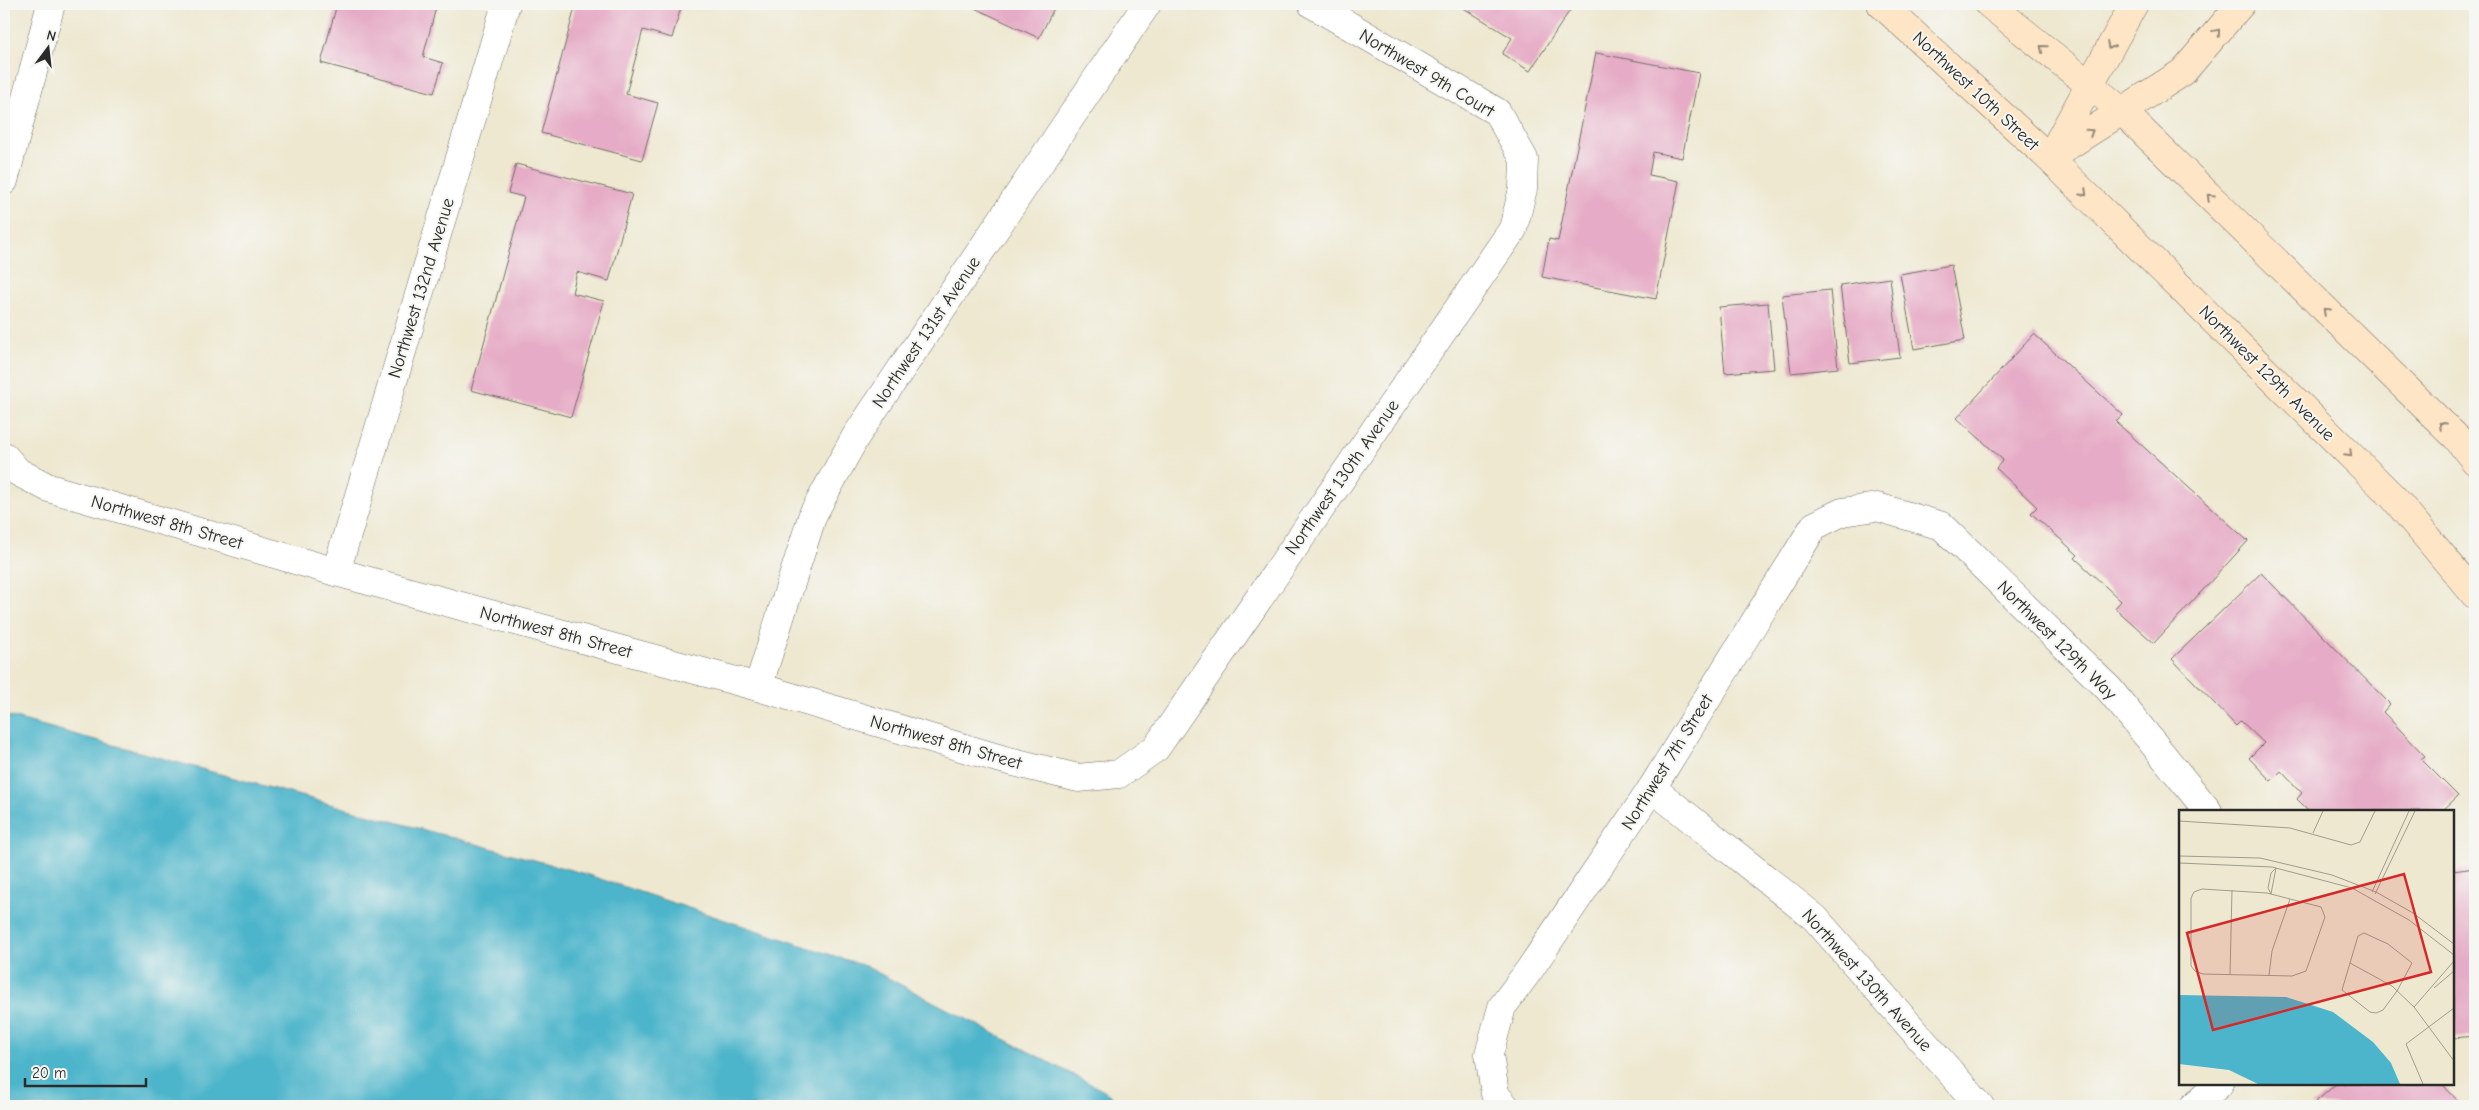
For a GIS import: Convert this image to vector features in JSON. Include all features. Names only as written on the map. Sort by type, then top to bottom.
[{"type":"street","points":[[4,181],[51,4]]},
{"type":"street","name":"Northwest 132nd Avenue","points":[[336,572],[506,4]]},
{"type":"street","name":"Northwest 131st Avenue","points":[[758,687],[813,514],[856,436],[1146,4]]},
{"type":"street","name":"Northwest 9th Court","points":[[1312,4],[1497,112],[1524,159]]},
{"type":"street","name":"Northwest 10th Street","points":[[1881,4],[2049,158]]},
{"type":"street","points":[[1988,4],[2122,111],[2457,438],[2475,460]]},
{"type":"street","points":[[2049,158],[2134,4]]},
{"type":"street","points":[[2049,158],[2183,72],[2241,4]]},
{"type":"street","name":"Northwest 129th Avenue","points":[[2049,158],[2394,498],[2475,595]]},
{"type":"street","name":"Northwest 130th Avenue","points":[[1119,774],[1156,748],[1513,229],[1523,189],[1524,159]]},
{"type":"street","name":"Northwest 8th Street","points":[[4,456],[18,472],[49,488],[336,572],[758,687],[1000,759],[1078,778],[1119,774]]},
{"type":"street","name":"Northwest 7th Street","points":[[1505,1106],[1495,1094],[1488,1054],[1502,1007],[1530,969],[1652,788],[1814,526],[1842,512],[1877,507]]},
{"type":"street","name":"Northwest 129th Way","points":[[1877,507],[1942,526],[2109,690],[2207,810]]},
{"type":"street","name":"Northwest 130th Avenue","points":[[1652,788],[1815,918],[1980,1106]]},
{"type":"street","points":[[2194,1106],[2218,1085]]},
{"type":"water","points":[[4,715],[582,873],[865,966],[1104,1091],[1125,1106],[4,1106]]},
{"type":"building","points":[[337,4],[437,4],[423,57],[443,63],[434,93],[321,63]]},
{"type":"building","points":[[576,4],[682,4],[672,38],[643,30],[626,94],[658,103],[642,160],[541,133]]},
{"type":"building","points":[[966,4],[1056,4],[1039,38]]},
{"type":"building","points":[[1457,4],[1574,4],[1530,71],[1502,54],[1512,38]]},
{"type":"building","points":[[1596,53],[1699,73],[1682,158],[1653,152],[1649,175],[1679,181],[1656,299],[1542,277],[1549,239],[1558,241]]},
{"type":"building","points":[[516,164],[632,194],[609,281],[577,272],[572,293],[604,301],[571,417],[471,390],[524,197],[508,193]]},
{"type":"building","points":[[1951,265],[1965,340],[1914,349],[1900,274]]},
{"type":"building","points":[[1890,278],[1900,357],[1850,363],[1840,285]]},
{"type":"building","points":[[1830,290],[1838,368],[1791,373],[1782,295]]},
{"type":"building","points":[[1768,303],[1774,369],[1725,373],[1719,307]]},
{"type":"building","points":[[2034,334],[2123,415],[2116,422],[2248,541],[2154,643],[2115,608],[2121,601],[2075,558],[2078,555],[2031,513],[2037,507],[1996,468],[2003,460],[1957,418]]},
{"type":"building","points":[[2261,573],[2390,704],[2383,712],[2425,756],[2421,759],[2458,796],[2443,810],[2308,810],[2297,799],[2302,793],[2281,771],[2271,781],[2249,758],[2264,743],[2241,721],[2236,726],[2172,659]]},
{"type":"building","points":[[2475,868],[2475,1036],[2454,1038],[2454,871]]},
{"type":"building","points":[[2335,1085],[2443,1085],[2463,1106],[2311,1106]]}]
